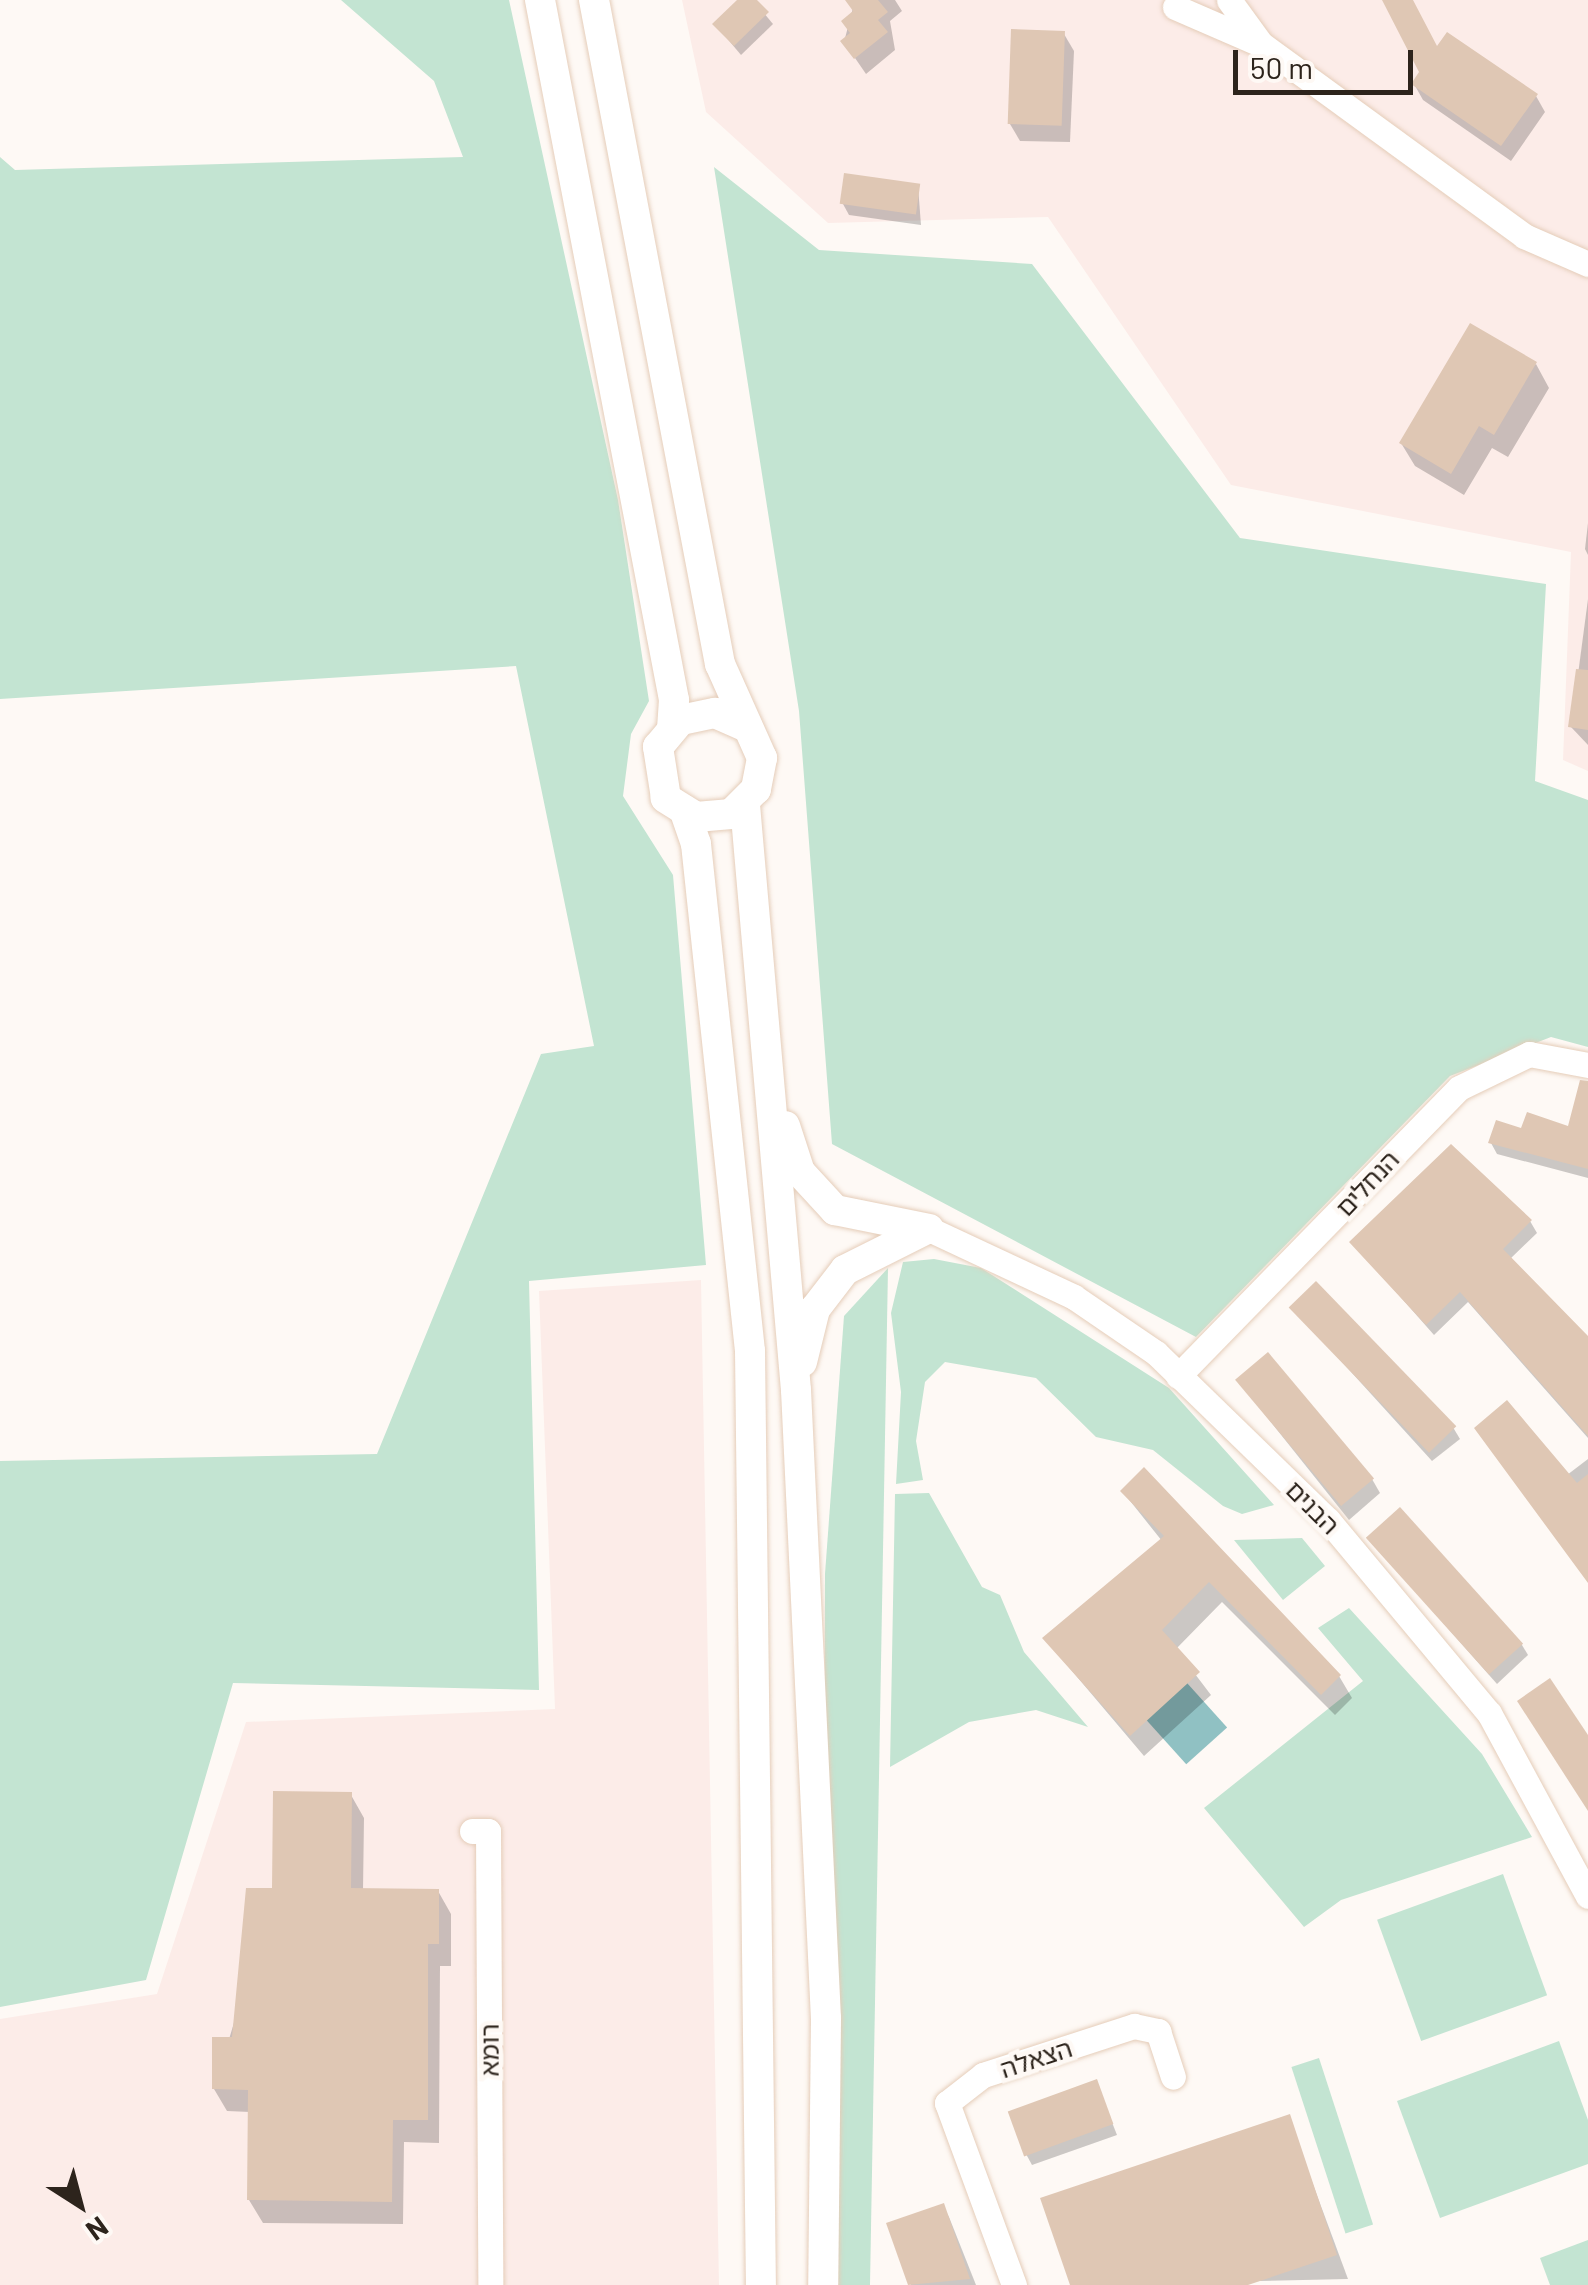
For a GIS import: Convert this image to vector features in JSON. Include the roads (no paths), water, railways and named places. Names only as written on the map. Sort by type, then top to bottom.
[{"type":"main road","points":[[540,0],[666,661],[672,728]]},
{"type":"main road","points":[[594,0],[720,664],[748,728],[761,774],[745,805],[796,1390],[826,2018],[823,2285]]},
{"type":"main road","points":[[748,728],[715,712],[672,728],[658,747],[657,776],[685,812],[696,844],[750,1351],[760,2285]]},
{"type":"main road","points":[[685,812],[714,818],[745,805]]},
{"type":"main road","points":[[769,1082],[815,1194],[860,1219],[929,1229]]},
{"type":"main road","points":[[796,1390],[815,1309],[845,1270],[929,1229]]},
{"type":"street","points":[[1164,4],[1202,0]]},
{"type":"street","points":[[1229,0],[1261,44]]},
{"type":"street","points":[[1164,4],[1261,44],[1524,236],[1588,264]]},
{"type":"street","name":"הנחלים","points":[[1178,1376],[1459,1088],[1529,1054],[1588,1065]]},
{"type":"street","name":"הבנים","points":[[929,1229],[1074,1297],[1178,1376],[1421,1622],[1516,1756],[1588,1896]]},
{"type":"street","name":"רומא","points":[[472,1831],[488,1831],[490,2285]]},
{"type":"street","name":"הצאלה","points":[[1014,2285],[947,2103],[983,2075],[1134,2026],[1158,2031],[1173,2077]]},
{"type":"water","points":[[1106,1593],[1227,1728],[1186,1764],[1065,1630]]}]
